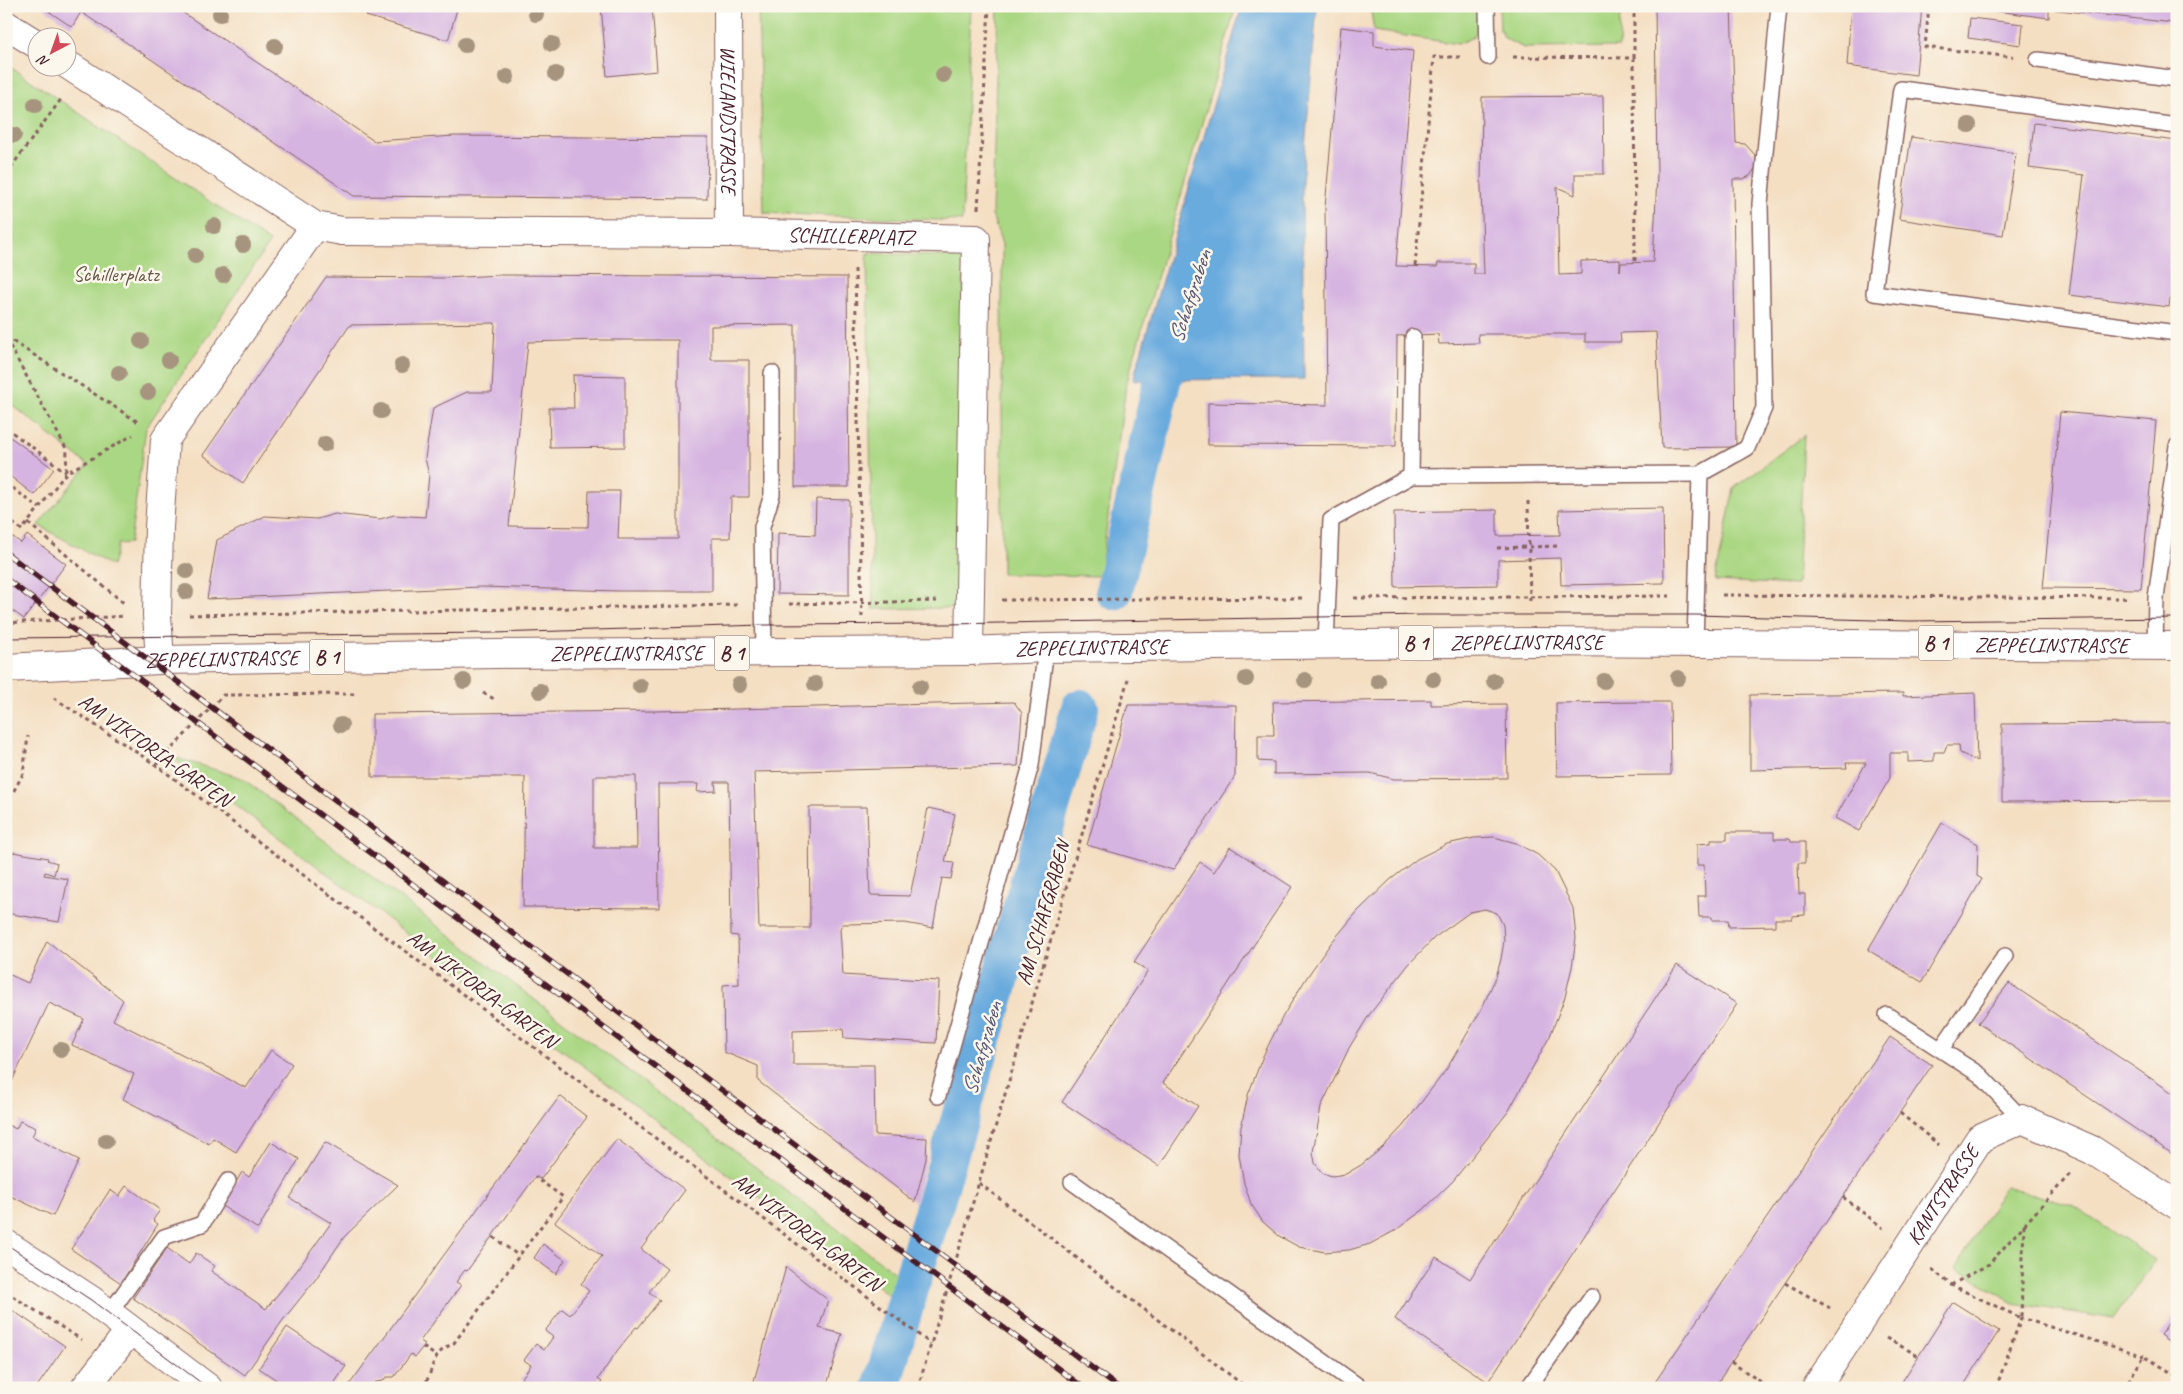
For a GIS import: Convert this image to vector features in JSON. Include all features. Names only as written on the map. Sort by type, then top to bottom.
[{"type":"street","name":"WIELANDSTRASSE","points":[[728,6],[729,232]]},
{"type":"street","points":[[6,25],[28,39]]},
{"type":"street","name":"SCHILLERPLATZ","points":[[78,72],[315,226],[342,231],[729,232],[976,239]]},
{"type":"street","points":[[160,660],[147,615],[159,527],[156,434],[315,226]]},
{"type":"street","points":[[969,651],[976,239]]},
{"type":"street","name":"ZEPPELINSTRASSE","points":[[6,668],[160,660],[514,654],[969,651],[1326,644],[1530,642],[1986,643],[2166,646]]},
{"type":"street","points":[[2022,1119],[2092,1150],[2177,1205]]},
{"type":"street","name":"KANTSTRASSE","points":[[1816,1388],[1980,1138],[2022,1119]]},
{"type":"street","points":[[6,1244],[91,1300],[208,1388]]},
{"type":"street","points":[[85,1388],[119,1322]]},
{"type":"lane","points":[[1487,6],[1488,57]]},
{"type":"lane","points":[[1326,644],[1331,520],[1411,476],[1700,474],[1746,448],[1764,408],[1760,204],[1779,6]]},
{"type":"lane","points":[[2038,60],[2177,79]]},
{"type":"lane","points":[[2177,126],[1901,89],[1874,293],[2177,333]]},
{"type":"lane","points":[[1411,476],[1413,336]]},
{"type":"lane","points":[[764,653],[762,527],[772,495],[772,373]]},
{"type":"lane","points":[[2166,646],[2156,598],[2177,446]]},
{"type":"lane","points":[[1695,643],[1700,474]]},
{"type":"lane","points":[[938,1096],[1031,765],[1046,648]]},
{"type":"lane","points":[[1941,1049],[2005,956]]},
{"type":"lane","points":[[1887,1015],[1980,1075],[2022,1119]]},
{"type":"lane","points":[[119,1322],[164,1237],[202,1224],[228,1181]]},
{"type":"lane","points":[[1072,1182],[1361,1388]]},
{"type":"lane","points":[[1528,1388],[1592,1296]]},
{"type":"path","points":[[976,239],[989,6]]},
{"type":"path","points":[[1634,6],[1635,262]]},
{"type":"path","points":[[1929,6],[1925,47],[2038,60]]},
{"type":"path","points":[[1415,266],[1434,57],[1634,58]]},
{"type":"path","points":[[6,174],[68,78]]},
{"type":"path","points":[[855,236],[863,651]]},
{"type":"path","points":[[6,338],[156,434]]},
{"type":"path","points":[[6,338],[67,450],[66,473]]},
{"type":"path","points":[[6,428],[66,473]]},
{"type":"path","points":[[6,518],[22,530],[66,473],[156,434]]},
{"type":"path","points":[[1528,475],[1530,603]]},
{"type":"path","points":[[6,483],[39,508]]},
{"type":"path","points":[[28,523],[147,615]]},
{"type":"path","points":[[1497,548],[1560,546]]},
{"type":"path","points":[[6,623],[147,615],[970,600],[1529,598],[1697,595],[2156,598]]},
{"type":"path","name":"AM SCHAFGRABEN","points":[[918,1388],[1138,647]]},
{"type":"path","points":[[483,693],[496,700]]},
{"type":"path","points":[[156,765],[224,695],[356,694]]},
{"type":"path","name":"AM VIKTORIA-GARTEN","points":[[49,695],[156,765],[932,1344]]},
{"type":"path","points":[[6,805],[23,774],[28,736]]},
{"type":"path","points":[[1900,1113],[1963,1164]]},
{"type":"path","points":[[1951,1285],[1989,1264],[2024,1223],[2092,1150]]},
{"type":"path","points":[[422,1388],[430,1377],[431,1366],[436,1356],[444,1348],[454,1344],[563,1197],[535,1177]]},
{"type":"path","points":[[979,1183],[1248,1388]]},
{"type":"path","points":[[1843,1197],[1908,1247],[1951,1285],[2021,1318],[2144,1356],[2177,1376]]},
{"type":"path","points":[[1996,1388],[2021,1318],[2024,1223]]},
{"type":"path","points":[[493,1237],[519,1256]]},
{"type":"path","points":[[423,1347],[436,1356]]},
{"type":"path","points":[[2124,1388],[2144,1356]]},
{"type":"path","points":[[1731,1362],[1770,1388]]},
{"type":"green space","points":[[758,6],[971,6],[962,221],[764,213]]},
{"type":"green space","points":[[998,6],[1236,6],[1126,385],[1100,576],[1002,574],[1002,244],[992,215]]},
{"type":"green space","points":[[1344,6],[1482,6],[1483,22],[1473,37],[1458,44],[1374,31],[1371,12]]},
{"type":"green space","points":[[1499,6],[1620,6],[1619,47],[1524,48],[1505,39],[1500,30]]},
{"type":"green space","name":"Schillerplatz","points":[[6,64],[270,242],[146,428],[130,543],[118,544],[112,566],[38,525],[88,465],[6,400]]},
{"type":"green space","points":[[867,253],[964,257],[958,608],[873,609]]},
{"type":"green space","points":[[1804,435],[1797,585],[1715,581],[1734,488]]},
{"type":"green space","points":[[170,756],[242,778],[902,1278],[896,1300]]},
{"type":"green space","points":[[2005,1186],[2073,1206],[2155,1260],[2114,1319],[2013,1303],[1956,1268]]},
{"type":"water","points":[[1242,6],[1317,6],[1302,184],[1304,379],[1133,380]]},
{"type":"building","points":[[41,6],[173,6],[374,141],[455,136],[708,138],[707,199],[354,196],[81,12],[72,27]]},
{"type":"building","points":[[369,6],[458,6],[448,40],[366,16]]},
{"type":"building","points":[[601,6],[652,6],[657,71],[607,76]]},
{"type":"building","points":[[1655,6],[1731,6],[1736,143],[1745,144],[1756,156],[1756,167],[1750,176],[1743,179],[1733,179],[1736,447],[1662,448],[1656,332],[1620,333],[1621,342],[1585,342],[1585,334],[1478,334],[1479,343],[1439,344],[1438,334],[1397,336],[1396,446],[1208,445],[1208,403],[1327,405],[1325,208],[1341,27],[1374,31],[1374,46],[1413,51],[1396,266],[1437,267],[1438,263],[1474,263],[1474,274],[1484,274],[1481,188],[1482,97],[1603,96],[1604,174],[1575,174],[1575,195],[1557,187],[1559,275],[1581,274],[1581,261],[1620,260],[1620,271],[1621,263],[1653,262],[1657,176]]},
{"type":"building","points":[[1851,6],[1922,6],[1916,75],[1847,66]]},
{"type":"building","points":[[1959,6],[2176,6],[2174,23],[2049,9],[2049,18]]},
{"type":"building","points":[[1970,18],[2023,24],[2021,45],[1968,38]]},
{"type":"building","points":[[2034,123],[2177,141],[2177,242],[2169,307],[2069,295],[2084,175],[2029,168]]},
{"type":"building","points":[[1911,137],[2016,153],[2003,235],[1899,219]]},
{"type":"building","points":[[499,275],[847,277],[849,487],[795,487],[795,325],[711,326],[711,360],[749,360],[749,497],[731,497],[730,538],[712,538],[712,591],[619,591],[481,587],[207,599],[217,540],[265,516],[317,519],[335,514],[380,519],[394,515],[425,517],[429,475],[425,458],[433,408],[467,392],[492,392],[495,323],[350,325],[243,483],[203,455],[326,277],[445,278]],"holes":[[[678,340],[678,539],[618,539],[620,491],[589,491],[588,527],[509,526],[528,342]]]},
{"type":"building","points":[[573,375],[625,376],[625,447],[550,448],[549,408],[574,408]]},
{"type":"building","points":[[2060,412],[2156,421],[2141,589],[2043,588]]},
{"type":"building","points":[[6,434],[54,469],[34,495],[6,473]]},
{"type":"building","points":[[816,499],[849,500],[849,595],[777,594],[778,533],[815,535]]},
{"type":"building","points":[[1663,508],[1664,583],[1561,585],[1560,558],[1498,560],[1498,585],[1395,587],[1394,512],[1497,510],[1497,536],[1560,535],[1559,510]]},
{"type":"building","points":[[6,532],[21,543],[27,535],[66,564],[24,619],[6,606]]},
{"type":"building","points":[[1903,693],[1903,696],[1975,693],[1977,761],[1960,753],[1959,745],[1947,745],[1944,752],[1934,752],[1934,761],[1908,762],[1908,753],[1890,753],[1890,778],[1859,831],[1835,818],[1866,763],[1846,763],[1847,768],[1750,770],[1750,695]]},
{"type":"building","points":[[1431,700],[1431,705],[1506,704],[1507,778],[1394,779],[1370,773],[1274,774],[1274,762],[1258,761],[1258,735],[1274,735],[1273,702]]},
{"type":"building","points":[[1014,702],[1022,713],[1018,766],[754,772],[759,928],[810,928],[809,807],[867,807],[870,895],[910,896],[928,808],[955,814],[945,862],[954,863],[951,879],[942,878],[933,928],[905,923],[842,924],[840,929],[843,975],[939,981],[936,1043],[844,1038],[843,1029],[793,1031],[793,1065],[874,1065],[875,1135],[927,1138],[926,1159],[915,1202],[758,1081],[758,1066],[724,1052],[723,985],[739,984],[738,936],[731,935],[729,782],[715,782],[716,791],[697,792],[698,784],[658,784],[659,908],[523,907],[525,777],[372,777],[372,714],[657,711]],"holes":[[[594,776],[636,776],[637,848],[594,848]]]},
{"type":"building","points":[[1670,702],[1671,775],[1557,776],[1556,703]]},
{"type":"building","points":[[1128,705],[1236,705],[1235,776],[1173,870],[1087,845]]},
{"type":"building","points":[[2175,723],[2176,801],[2002,802],[2002,724]]},
{"type":"building","points":[[1942,823],[1978,844],[1977,876],[1982,879],[1922,982],[1868,950]]},
{"type":"building","points":[[1727,832],[1774,832],[1774,839],[1790,839],[1791,842],[1805,842],[1805,863],[1798,863],[1799,894],[1805,894],[1805,915],[1792,916],[1792,919],[1775,919],[1775,926],[1729,927],[1728,920],[1712,920],[1712,917],[1699,917],[1698,896],[1705,896],[1704,865],[1697,865],[1697,844],[1711,843],[1711,840],[1727,840]]},
{"type":"building","points":[[1494,837],[1516,843],[1538,855],[1555,871],[1573,908],[1576,938],[1572,967],[1565,997],[1550,1036],[1508,1112],[1453,1181],[1423,1210],[1396,1230],[1370,1244],[1349,1250],[1325,1252],[1299,1247],[1279,1236],[1263,1222],[1251,1204],[1244,1183],[1239,1155],[1241,1127],[1248,1095],[1263,1056],[1283,1016],[1307,977],[1331,943],[1358,911],[1390,880],[1417,859],[1447,844],[1474,838]],"holes":[[[1485,909],[1497,913],[1503,925],[1504,941],[1496,977],[1481,1010],[1446,1070],[1403,1126],[1382,1148],[1346,1174],[1332,1176],[1322,1173],[1315,1163],[1313,1152],[1321,1107],[1349,1048],[1369,1015],[1409,964],[1434,938],[1470,912]]]},
{"type":"building","points":[[1230,847],[1292,887],[1163,1083],[1198,1106],[1159,1166],[1062,1102],[1148,971],[1134,962],[1200,862],[1214,872]]},
{"type":"building","points":[[13,852],[48,858],[47,860],[57,863],[54,875],[45,872],[44,875],[68,879],[59,922],[6,913],[6,868],[10,868]]},
{"type":"building","points":[[47,941],[123,1000],[113,1020],[246,1088],[271,1050],[292,1064],[236,1152],[213,1138],[209,1144],[123,1099],[134,1074],[72,1045],[84,1019],[49,1003],[6,1094],[6,973],[28,983]]},
{"type":"building","points":[[1677,965],[1737,1004],[1488,1382],[1395,1319],[1436,1257],[1470,1279]]},
{"type":"building","points":[[2009,983],[2177,1096],[2177,1157],[1978,1023]]},
{"type":"building","points":[[1890,1037],[1932,1065],[1714,1388],[1651,1388]]},
{"type":"building","points":[[560,1096],[587,1117],[541,1179],[535,1177],[467,1271],[465,1270],[456,1282],[461,1285],[420,1341],[425,1344],[415,1357],[411,1354],[394,1377],[386,1377],[383,1381],[375,1382],[377,1388],[347,1388]]},
{"type":"building","points":[[20,1121],[36,1128],[32,1136],[79,1160],[53,1216],[6,1194],[6,1124],[16,1129]]},
{"type":"building","points":[[617,1139],[685,1190],[641,1249],[667,1269],[649,1292],[660,1300],[617,1351],[598,1379],[602,1382],[597,1388],[531,1388],[521,1379],[531,1365],[524,1360],[536,1344],[544,1350],[553,1337],[545,1331],[562,1309],[570,1315],[589,1291],[581,1284],[602,1256],[555,1222]]},
{"type":"building","points":[[271,1142],[299,1159],[258,1229],[222,1206],[242,1172],[249,1177]]},
{"type":"building","points":[[325,1142],[398,1185],[344,1237],[315,1280],[283,1320],[245,1375],[133,1298],[167,1248],[189,1264],[196,1253],[215,1266],[211,1271],[266,1309],[331,1223],[290,1198]]},
{"type":"building","points":[[126,1186],[160,1210],[153,1220],[158,1224],[121,1283],[71,1249],[110,1190],[119,1196]]},
{"type":"building","points":[[543,1244],[565,1260],[556,1274],[534,1258]]},
{"type":"building","points":[[786,1267],[828,1300],[819,1328],[842,1334],[826,1388],[752,1388]]},
{"type":"building","points":[[1953,1302],[1999,1331],[1962,1388],[1898,1388]]},
{"type":"building","points":[[6,1306],[65,1346],[36,1388],[16,1388],[6,1381]]},
{"type":"building","points":[[2177,1311],[2177,1347],[2160,1335]]},
{"type":"building","points":[[287,1327],[346,1366],[331,1388],[288,1388],[259,1368]]},
{"type":"waterway","name":"Schafgraben","points":[[1114,591],[1162,381],[1178,331]]},
{"type":"waterway","name":"Schafgraben","points":[[881,1388],[1080,708]]},
{"type":"tram line","points":[[6,638],[494,633],[763,625],[948,624],[1423,615],[1696,615],[1910,621],[2177,618]]},
{"type":"tram line","points":[[6,1244],[91,1300],[208,1388]]},
{"type":"railway","points":[[6,553],[1119,1388]]},
{"type":"railway","points":[[6,579],[1084,1388]]}]
